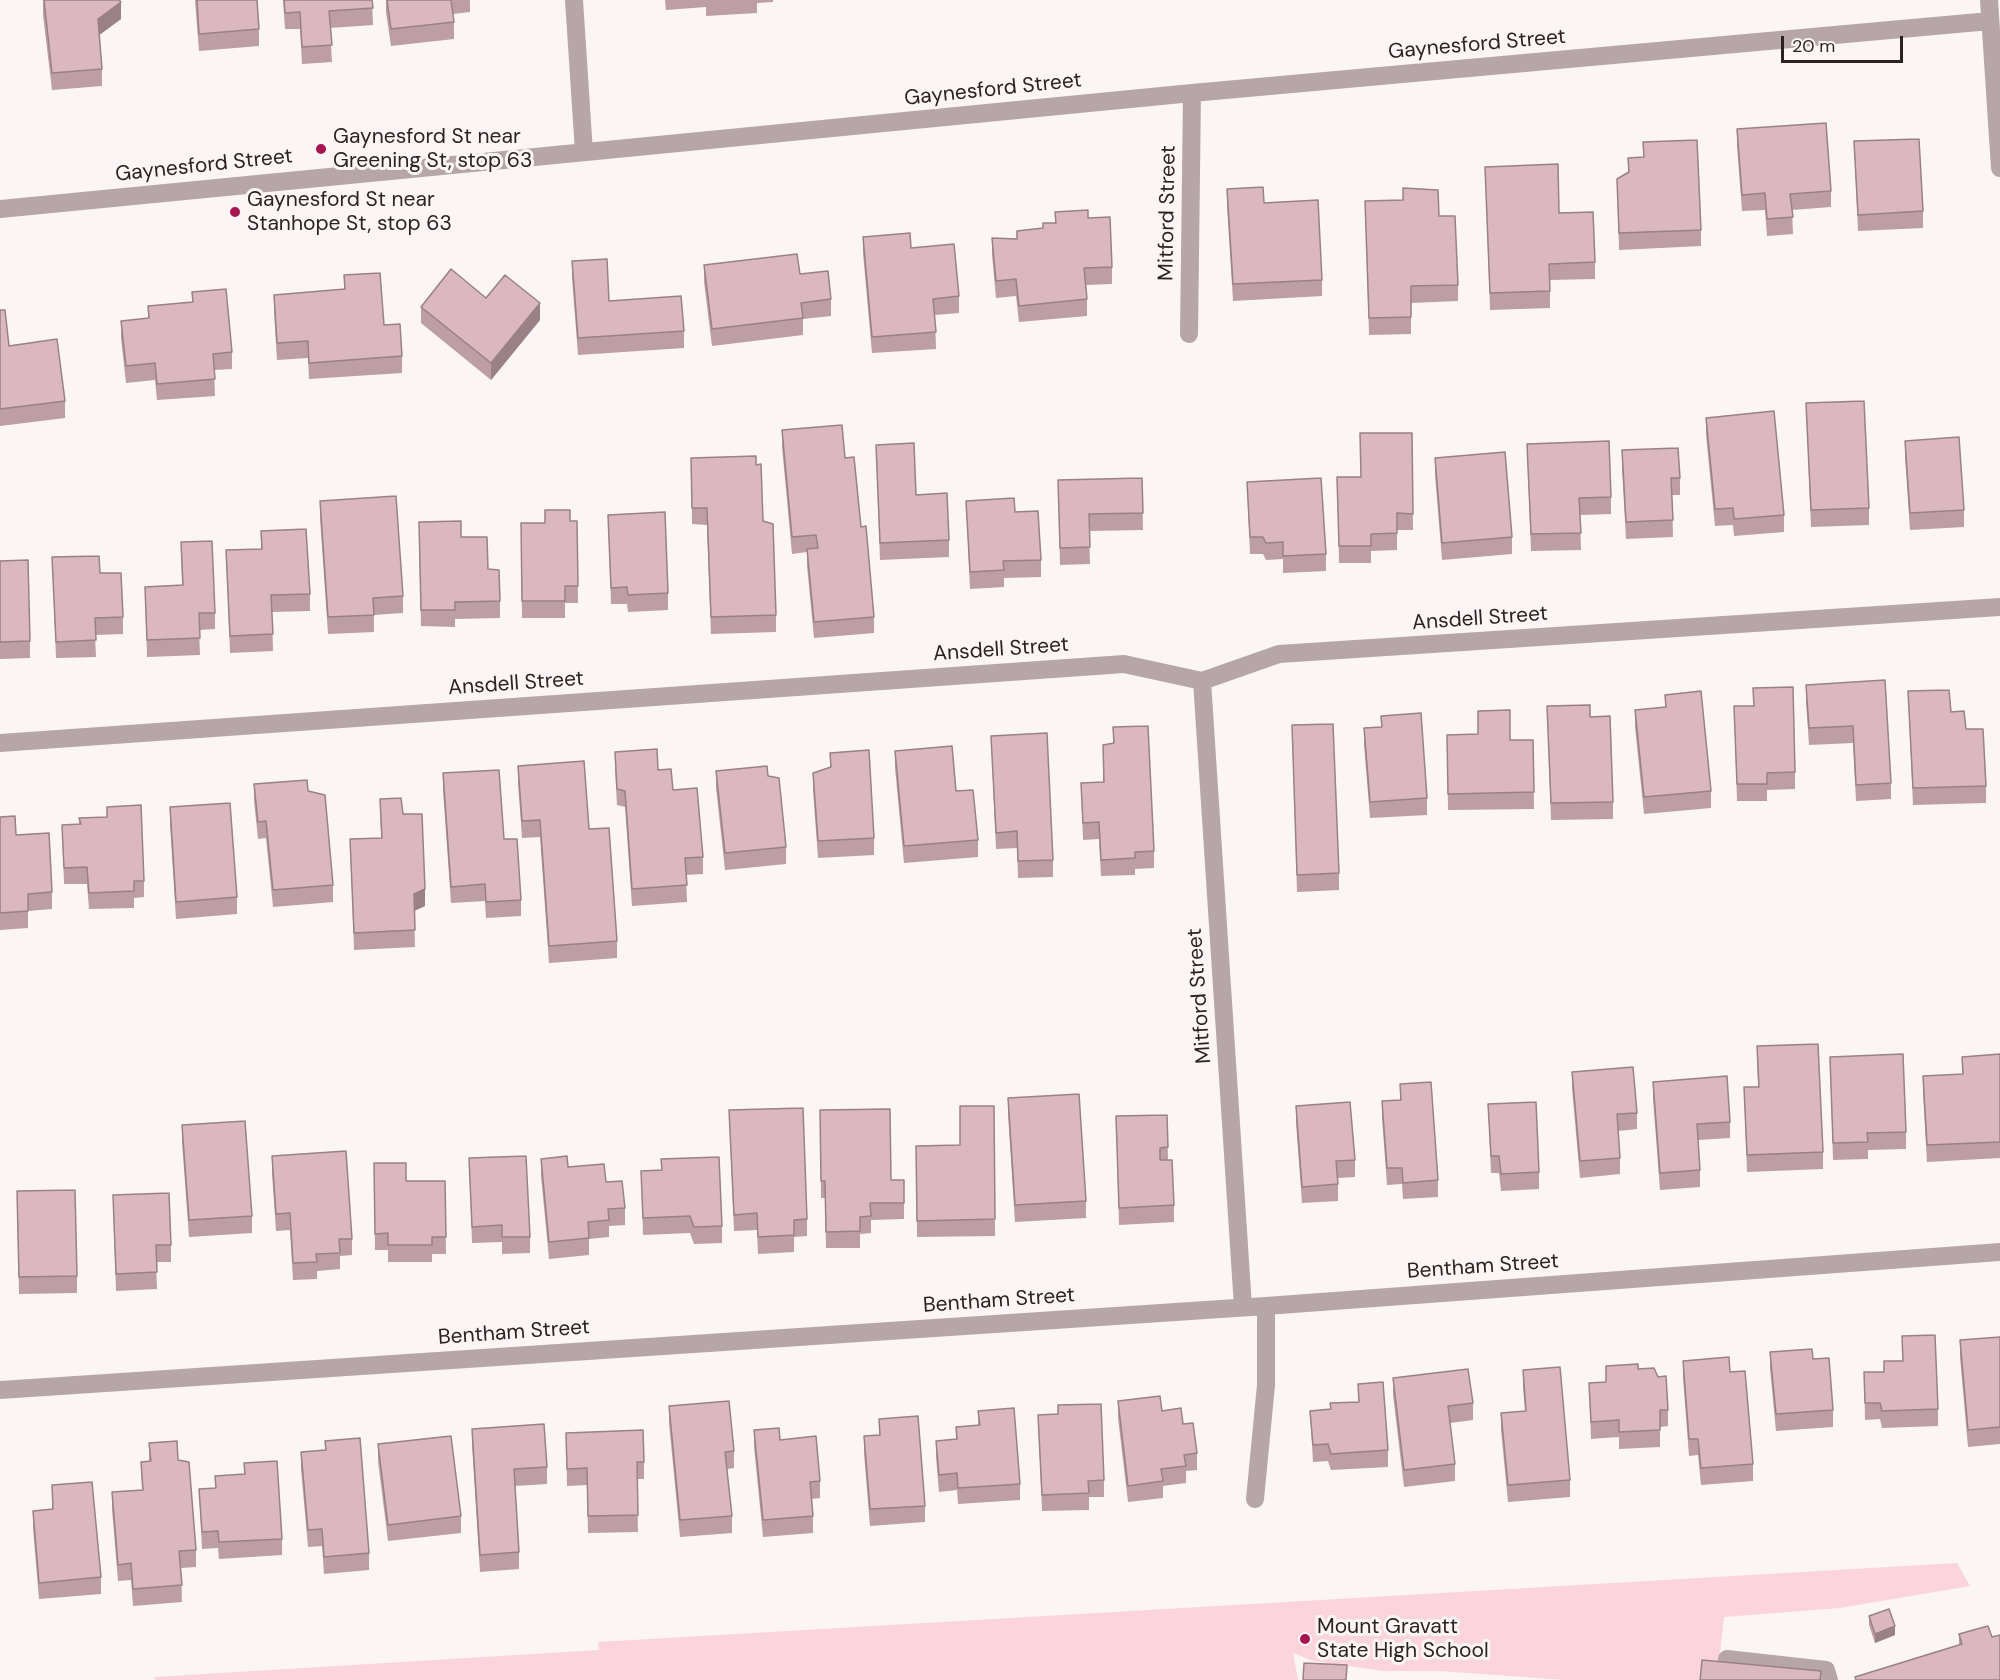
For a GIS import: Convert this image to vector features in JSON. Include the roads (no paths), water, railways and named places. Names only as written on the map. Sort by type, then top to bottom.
[{"type":"street","points":[[574,0],[585,152]]},
{"type":"street","points":[[1989,0],[2000,168]]},
{"type":"street","name":"Gaynesford Street","points":[[0,209],[1192,93],[1990,21]]},
{"type":"street","name":"Mitford Street","points":[[1189,334],[1192,93]]},
{"type":"street","name":"Ansdell Street","points":[[0,743],[1124,664],[1202,681],[1280,654],[2000,607]]},
{"type":"street","name":"Mitford Street","points":[[1202,681],[1244,1307]]},
{"type":"street","name":"Bentham Street","points":[[0,1390],[1266,1306],[2000,1252]]},
{"type":"street","points":[[1255,1499],[1264,1403],[1266,1306]]},
{"type":"street","points":[[1727,1659],[1826,1670],[1829,1680]]},
{"type":"place","name":"Gaynesford St near Greening St, stop 63","points":[[321,149]]},
{"type":"place","name":"Gaynesford St near Stanhope St, stop 63","points":[[235,212]]},
{"type":"place","name":"Mount Gravatt State High School","points":[[1305,1639]]}]
